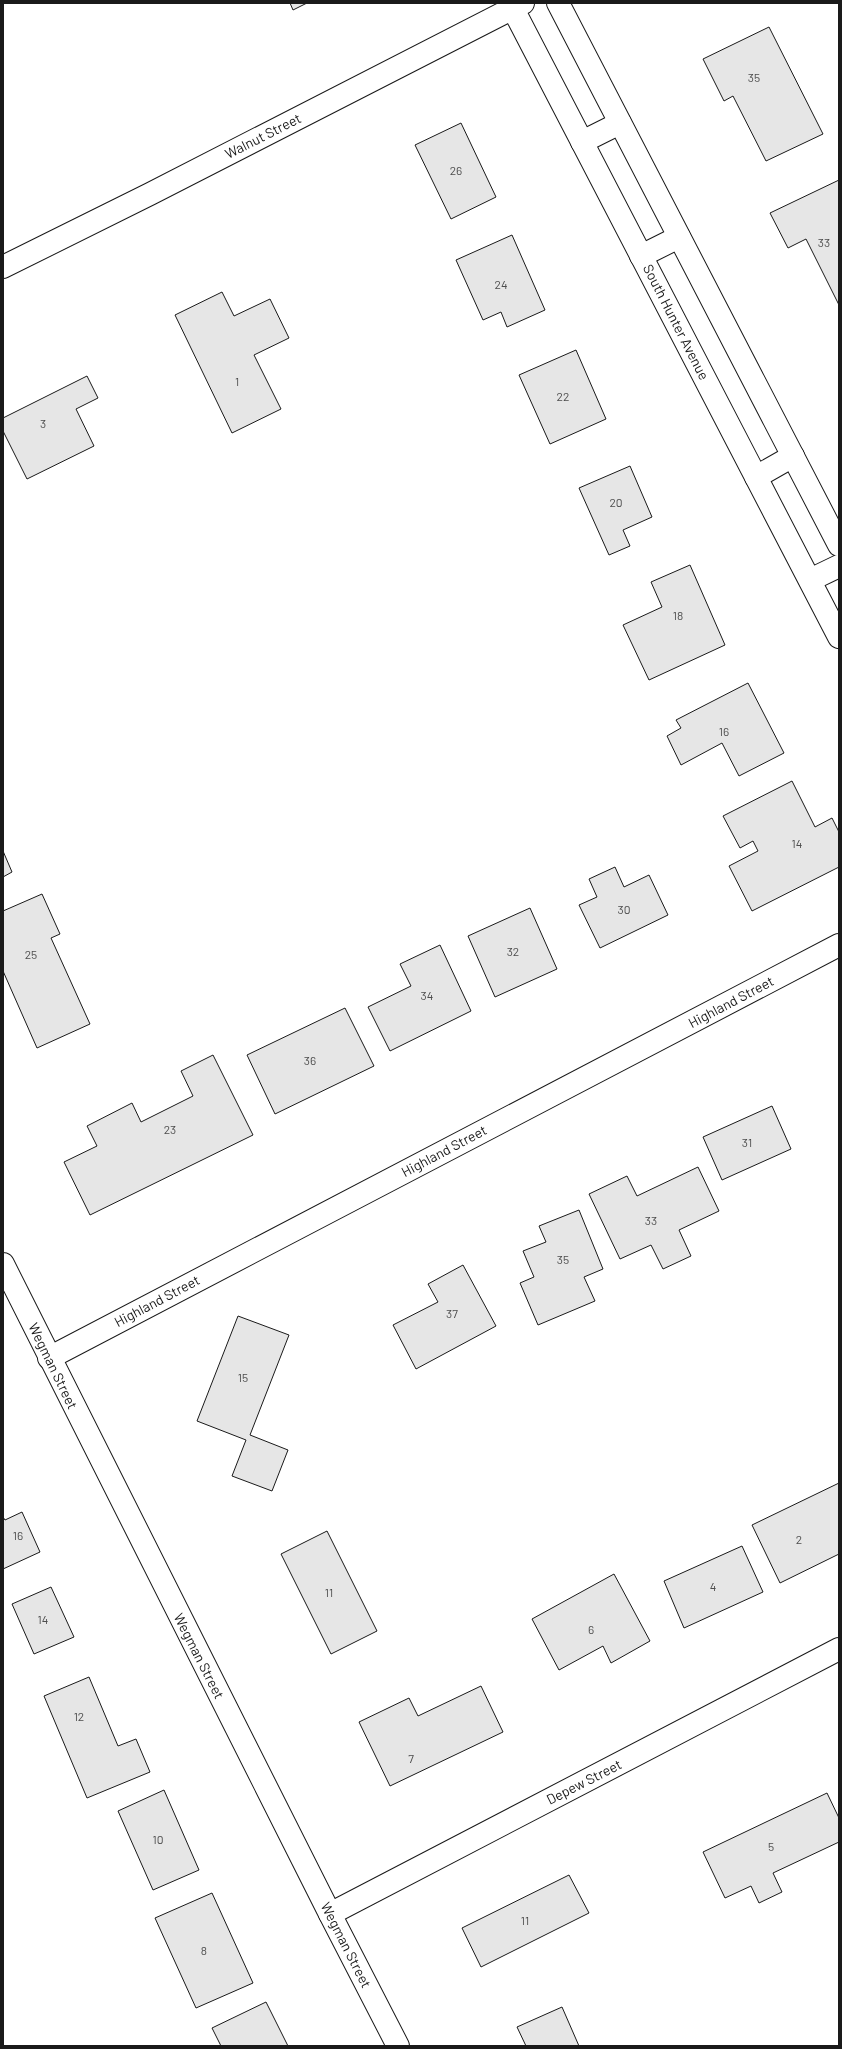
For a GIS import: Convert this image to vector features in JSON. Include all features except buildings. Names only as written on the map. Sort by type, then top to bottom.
[{"type":"street","points":[[558,3],[839,545]]},
{"type":"street","name":"South Hunter Avenue","points":[[515,5],[582,142],[839,637]]},
{"type":"street","name":"Walnut Street","points":[[3,267],[157,190],[515,5]]},
{"type":"street","points":[[582,142],[620,123]]},
{"type":"street","points":[[641,256],[679,236]]},
{"type":"street","points":[[756,477],[793,456]]},
{"type":"street","points":[[810,580],[839,566]]},
{"type":"street","name":"Highland Street","points":[[49,1358],[839,945]]},
{"type":"street","name":"Wegman Street","points":[[3,1264],[49,1358],[398,2046]]},
{"type":"street","name":"Depew Street","points":[[330,1914],[839,1649]]}]
